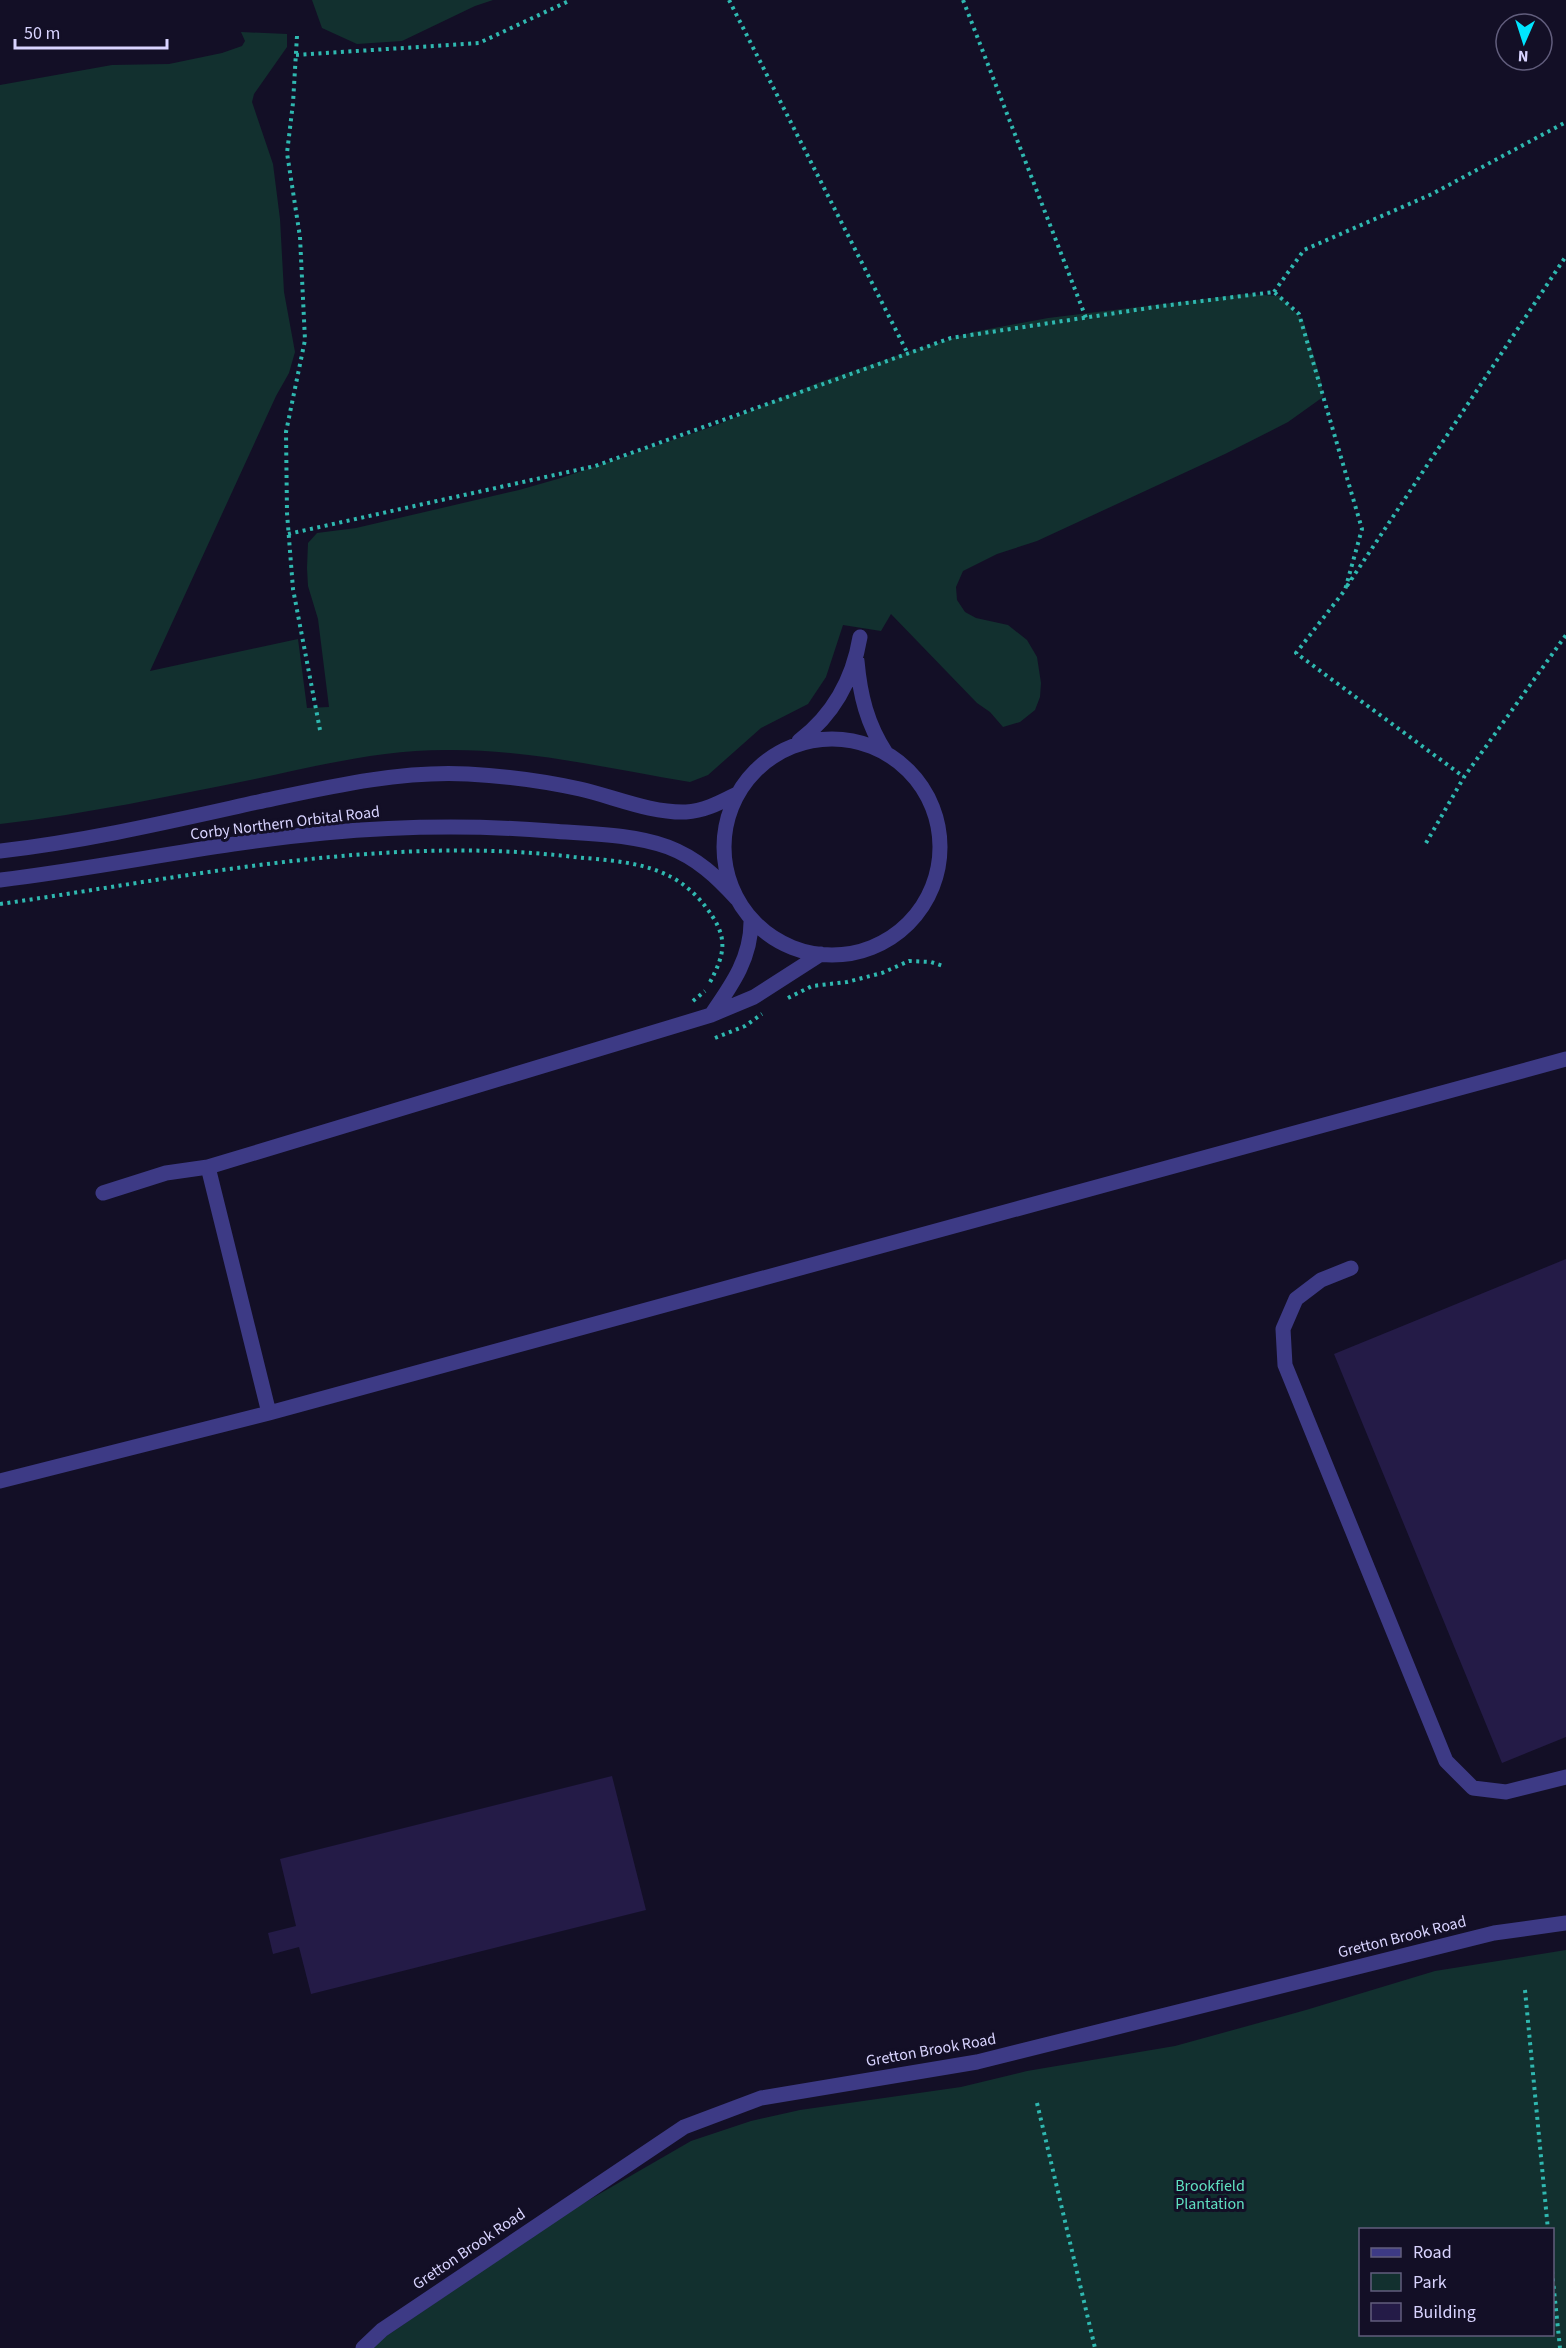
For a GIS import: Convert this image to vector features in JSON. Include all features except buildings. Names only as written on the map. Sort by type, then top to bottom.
[{"type":"street","points":[[794,745],[825,738],[857,741],[886,753],[912,773],[930,800],[940,831],[939,866],[927,898],[907,925],[881,943],[852,953],[821,954],[795,948],[771,936],[751,919],[737,898],[725,864],[725,828],[737,794],[752,773],[814,730],[828,713],[848,678],[856,658],[860,637]]},
{"type":"street","points":[[856,658],[868,722],[886,753]]},
{"type":"street","name":"Corby Northern Orbital Road","points":[[0,851],[100,837],[280,798],[405,776],[466,774],[526,779],[581,789],[658,810],[687,812],[711,807],[737,794]]},
{"type":"street","name":"Corby Northern Orbital Road","points":[[0,880],[322,833],[422,826],[504,827],[636,839],[669,848],[703,866],[737,898]]},
{"type":"street","points":[[711,1015],[734,982],[743,964],[751,930],[751,919]]},
{"type":"street","points":[[103,1193],[166,1173],[208,1167],[711,1015],[754,997],[821,954]]},
{"type":"street","points":[[0,1481],[269,1413],[1566,1059]]},
{"type":"street","points":[[208,1167],[269,1413]]},
{"type":"street","points":[[1351,1268],[1321,1280],[1296,1299],[1283,1329],[1285,1365],[1446,1761],[1473,1788],[1506,1792],[1566,1777]]},
{"type":"street","name":"Gretton Brook Road","points":[[363,2348],[382,2330],[684,2127],[762,2098],[977,2062],[1494,1933],[1566,1923]]},
{"type":"path","points":[[296,55],[479,43],[571,0]]},
{"type":"path","points":[[729,0],[908,354]]},
{"type":"path","points":[[963,0],[1086,318]]},
{"type":"path","points":[[297,36],[287,153],[300,237],[305,340],[286,432],[288,534],[293,589],[320,730]]},
{"type":"path","points":[[288,534],[595,466],[951,338],[1274,292],[1304,250],[1432,194],[1566,122]]},
{"type":"path","points":[[1464,777],[1296,653],[1345,590],[1566,256]]},
{"type":"path","points":[[1274,292],[1299,314],[1362,529],[1345,590]]},
{"type":"path","points":[[1426,843],[1464,777],[1566,635]]},
{"type":"path","points":[[0,904],[241,868],[365,854],[447,851],[544,853],[631,863],[667,875],[699,898],[719,923],[723,953],[721,961],[705,991],[689,1005]]},
{"type":"path","points":[[779,1003],[812,986],[847,982],[909,961],[931,962],[943,966]]},
{"type":"path","points":[[773,985],[788,998]]},
{"type":"path","points":[[715,1038],[745,1026],[770,1008]]},
{"type":"path","points":[[1525,1990],[1548,2228]]},
{"type":"path","points":[[1037,2103],[1095,2348]]},
{"type":"path","points":[[1554,2290],[1560,2348]]},
{"type":"green space","points":[[312,0],[493,0],[475,6],[402,41],[357,44],[322,28]]},
{"type":"green space","points":[[241,32],[287,34],[287,47],[254,94],[252,102],[273,164],[280,219],[284,292],[295,352],[289,373],[276,396],[150,671],[298,639],[307,708],[329,707],[318,619],[308,586],[308,543],[317,533],[356,528],[561,478],[714,426],[820,382],[973,332],[1048,318],[1245,294],[1280,296],[1303,320],[1321,380],[1323,397],[1288,422],[1225,454],[1037,541],[997,554],[963,571],[956,587],[957,600],[965,612],[976,618],[1008,625],[1027,640],[1037,657],[1041,683],[1040,697],[1035,710],[1020,722],[1003,727],[891,614],[881,631],[843,625],[826,677],[808,704],[761,728],[708,775],[690,782],[512,753],[427,750],[353,759],[128,804],[0,824],[0,85],[112,65],[169,64],[222,53],[242,46],[245,41]]},
{"type":"green space","name":"Brookfield Plantation","points":[[1566,1950],[1566,2348],[372,2348],[575,2208],[691,2141],[751,2121],[800,2110],[961,2087],[1027,2071],[1175,2046],[1435,1971]]}]
